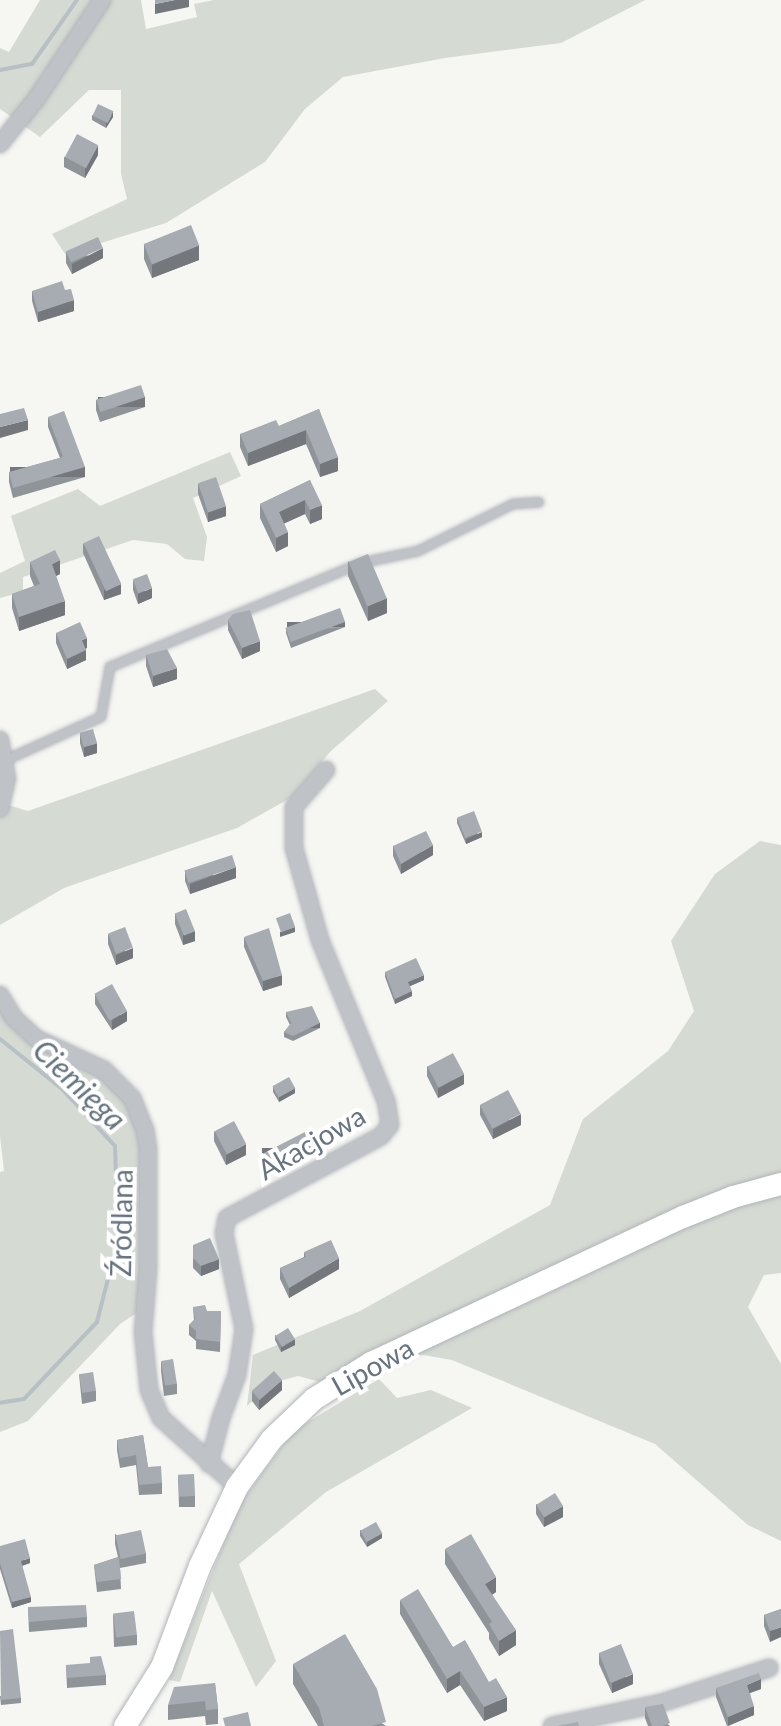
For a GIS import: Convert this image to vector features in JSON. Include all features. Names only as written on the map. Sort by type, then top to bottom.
[{"type":"street","points":[[0,144],[37,98],[102,0]]},
{"type":"street","points":[[0,740],[6,760],[0,808]]},
{"type":"street","name":"Akacjowa","points":[[209,1464],[237,1375],[244,1329],[224,1233],[227,1218],[381,1136],[390,1125],[386,1101],[320,940],[294,848],[294,807],[326,770]]},
{"type":"street","name":"Źródlana","points":[[0,995],[13,1017],[37,1039],[104,1070],[132,1098],[148,1150],[148,1269],[143,1332],[149,1390],[161,1418],[237,1487]]},
{"type":"street","name":"Lipowa","points":[[125,1726],[162,1667],[200,1566],[237,1487],[289,1421],[314,1399],[360,1369],[694,1212],[781,1184]]},
{"type":"street","points":[[552,1726],[661,1703],[769,1668]]},
{"type":"lane","points":[[6,760],[101,717],[110,667],[361,563],[418,551],[513,504],[539,502]]},
{"type":"shaded area","points":[[40,0],[141,0],[146,29],[197,17],[194,4],[214,0],[645,0],[561,43],[445,58],[343,77],[305,109],[265,162],[166,223],[65,254],[52,234],[127,199],[121,174],[121,90],[89,90],[40,137],[0,109],[0,48],[9,52]]},
{"type":"shaded area","points":[[230,452],[241,476],[193,498],[207,537],[204,561],[185,559],[167,544],[133,540],[23,577],[23,592],[0,598],[0,573],[25,561],[11,516],[78,489],[100,506]]},
{"type":"shaded area","points":[[375,689],[388,701],[331,751],[292,797],[237,828],[64,888],[0,925],[0,740],[1,803],[28,811]]},
{"type":"shaded area","points":[[760,841],[781,845],[781,1273],[764,1275],[748,1307],[781,1364],[781,1541],[748,1525],[655,1444],[452,1360],[383,1348],[320,1382],[298,1376],[272,1383],[247,1406],[253,1355],[360,1311],[550,1205],[583,1119],[668,1051],[694,1011],[671,941],[715,874]]},
{"type":"shaded area","points":[[0,995],[13,1017],[112,1075],[148,1150],[144,1308],[120,1324],[28,1421],[0,1432],[0,1172],[4,1171],[0,1136]]},
{"type":"shaded area","points":[[379,1379],[397,1398],[431,1390],[472,1408],[326,1492],[239,1564],[276,1661],[256,1687],[212,1591],[180,1682],[169,1680],[239,1505],[293,1431]]},
{"type":"building","points":[[98,104],[113,111],[108,123],[93,116]]},
{"type":"building","points":[[77,134],[98,145],[86,168],[65,157]]},
{"type":"building","points":[[191,225],[199,245],[152,265],[144,244]]},
{"type":"building","points":[[98,237],[103,248],[71,262],[66,251]]},
{"type":"building","points":[[62,281],[65,290],[71,289],[74,300],[38,312],[32,291]]},
{"type":"building","points":[[141,385],[145,397],[100,412],[96,400]]},
{"type":"building","points":[[24,408],[28,420],[0,427],[0,414]]},
{"type":"building","points":[[319,409],[338,457],[320,464],[306,430],[248,453],[240,434],[276,420],[279,426]]},
{"type":"building","points":[[64,411],[85,467],[13,488],[9,472],[63,457],[48,417]]},
{"type":"building","points":[[216,477],[226,506],[208,512],[198,483]]},
{"type":"building","points":[[310,480],[322,505],[310,510],[305,500],[279,512],[288,532],[276,538],[260,504]]},
{"type":"building","points":[[99,536],[121,584],[106,591],[84,543]]},
{"type":"building","points":[[55,550],[60,560],[52,564],[65,601],[19,617],[12,594],[40,584],[30,562]]},
{"type":"building","points":[[368,554],[387,598],[367,606],[349,562]]},
{"type":"building","points":[[147,574],[152,588],[138,593],[133,579]]},
{"type":"building","points":[[340,608],[345,622],[291,642],[285,628]]},
{"type":"building","points":[[250,610],[260,641],[242,648],[228,620],[233,614]]},
{"type":"building","points":[[80,622],[87,638],[82,640],[86,650],[67,659],[56,633]]},
{"type":"building","points":[[167,649],[177,668],[153,676],[146,655]]},
{"type":"building","points":[[93,729],[97,743],[84,747],[80,733]]},
{"type":"building","points":[[474,811],[482,832],[465,838],[457,817]]},
{"type":"building","points":[[426,831],[433,845],[401,864],[393,846]]},
{"type":"building","points":[[232,855],[236,867],[188,883],[184,870]]},
{"type":"building","points":[[186,909],[195,931],[184,936],[175,913]]},
{"type":"building","points":[[290,913],[295,927],[281,932],[276,918]]},
{"type":"building","points":[[125,927],[133,948],[116,954],[108,933]]},
{"type":"building","points":[[269,928],[282,975],[263,981],[244,937]]},
{"type":"building","points":[[416,958],[424,975],[408,982],[412,991],[395,999],[385,972]]},
{"type":"building","points":[[112,984],[127,1011],[110,1021],[95,994]]},
{"type":"building","points":[[312,1006],[320,1023],[293,1036],[284,1032],[291,1023],[286,1012]]},
{"type":"building","points":[[453,1053],[464,1074],[439,1088],[427,1067]]},
{"type":"building","points":[[289,1077],[295,1088],[279,1098],[272,1086]]},
{"type":"building","points":[[508,1090],[521,1114],[492,1129],[480,1105]]},
{"type":"building","points":[[234,1121],[246,1144],[227,1154],[215,1131]]},
{"type":"building","points":[[305,1132],[313,1148],[268,1171],[260,1155]]},
{"type":"building","points":[[210,1238],[219,1259],[201,1266],[193,1258],[193,1245]]},
{"type":"building","points":[[331,1240],[339,1258],[289,1288],[280,1268],[306,1257],[304,1252]]},
{"type":"building","points":[[205,1305],[207,1311],[221,1311],[220,1342],[196,1339],[196,1331],[189,1325],[195,1319],[193,1307]]},
{"type":"building","points":[[288,1328],[295,1339],[282,1347],[275,1336]]},
{"type":"building","points":[[173,1359],[177,1384],[165,1386],[161,1361]]},
{"type":"building","points":[[274,1371],[282,1380],[260,1400],[252,1391]]},
{"type":"building","points":[[93,1372],[96,1391],[82,1393],[79,1374]]},
{"type":"building","points":[[143,1435],[148,1467],[161,1466],[162,1483],[139,1485],[136,1455],[120,1458],[117,1440]]},
{"type":"building","points":[[194,1474],[195,1496],[179,1497],[178,1475]]},
{"type":"building","points":[[555,1493],[563,1506],[544,1517],[536,1505]]},
{"type":"building","points":[[376,1522],[382,1533],[367,1542],[360,1531]]},
{"type":"building","points":[[141,1530],[146,1553],[121,1559],[116,1535]]},
{"type":"building","points":[[471,1534],[496,1577],[485,1584],[516,1630],[499,1641],[489,1624],[492,1622],[445,1549]]},
{"type":"building","points":[[25,1539],[30,1558],[21,1561],[31,1597],[12,1602],[0,1563],[0,1546]]},
{"type":"building","points":[[119,1557],[121,1579],[97,1582],[94,1565]]},
{"type":"building","points":[[418,1589],[453,1647],[465,1640],[489,1682],[496,1678],[507,1697],[484,1707],[460,1671],[447,1679],[400,1600]]},
{"type":"building","points":[[86,1605],[87,1617],[29,1622],[28,1607]]},
{"type":"building","points":[[781,1609],[781,1627],[770,1631],[764,1615]]},
{"type":"building","points":[[134,1611],[137,1635],[116,1637],[113,1614]]},
{"type":"building","points":[[13,1629],[21,1698],[1,1700],[0,1631]]},
{"type":"building","points":[[345,1634],[377,1689],[386,1722],[372,1726],[324,1726],[319,1708],[293,1664]]},
{"type":"building","points":[[621,1644],[633,1674],[611,1683],[599,1653]]},
{"type":"building","points":[[101,1656],[106,1675],[67,1678],[66,1665],[90,1663],[90,1657]]},
{"type":"building","points":[[759,1673],[761,1679],[747,1685],[754,1706],[728,1717],[716,1688]]},
{"type":"building","points":[[215,1683],[218,1709],[206,1710],[205,1701],[168,1705],[174,1687]]},
{"type":"building","points":[[663,1704],[670,1723],[652,1726],[645,1707]]},
{"type":"building","points":[[248,1712],[251,1726],[225,1726],[223,1718]]},
{"type":"building","points":[[578,1722],[579,1726],[557,1726]]},
{"type":"waterway","name":"Ciemięga","points":[[0,70],[32,64],[77,0]]},
{"type":"waterway","name":"Ciemięga","points":[[0,1039],[61,1088],[115,1146],[118,1240],[97,1322],[24,1399],[0,1403]]}]
